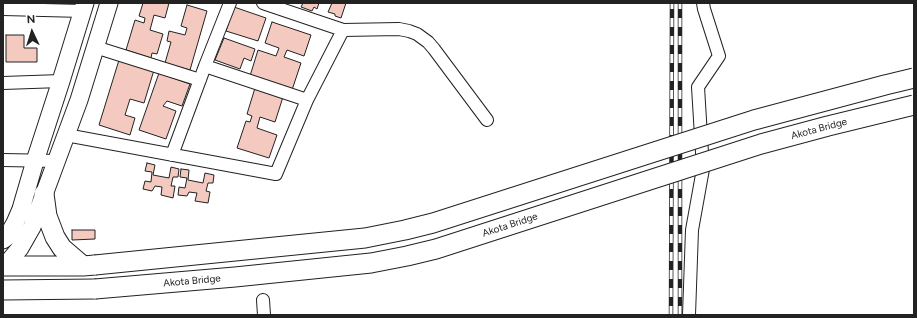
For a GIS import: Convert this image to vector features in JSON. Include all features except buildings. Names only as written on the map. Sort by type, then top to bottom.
[{"type":"main road","points":[[4,268],[20,248],[32,227],[79,100],[109,3]]},
{"type":"main road","points":[[3,240],[15,223],[21,209],[35,160],[84,7]]},
{"type":"main road","points":[[4,268],[89,266],[365,238],[405,230],[432,223],[754,120],[878,86],[914,78]]},
{"type":"main road","name":"Akota Bridge","points":[[3,290],[95,289],[371,263],[408,256],[436,249],[762,144],[914,105]]},
{"type":"main road","points":[[44,194],[48,216],[55,237],[62,248],[89,266]]},
{"type":"street","points":[[172,155],[230,3]]},
{"type":"street","points":[[263,3],[343,30],[399,29],[417,34],[428,42],[434,49],[487,120]]},
{"type":"street","points":[[689,315],[692,230],[703,170],[698,87],[719,56],[703,3]]},
{"type":"street","points":[[3,9],[84,7]]},
{"type":"street","points":[[66,135],[276,174],[307,100],[343,30]]},
{"type":"street","points":[[95,48],[200,80]]},
{"type":"street","points":[[205,66],[307,100]]},
{"type":"street","points":[[3,83],[61,81]]},
{"type":"street","points":[[3,160],[57,161]]},
{"type":"street","points":[[263,300],[264,315]]},
{"type":"railway","points":[[671,315],[672,3]]},
{"type":"railway","points":[[680,3],[680,315]]}]
